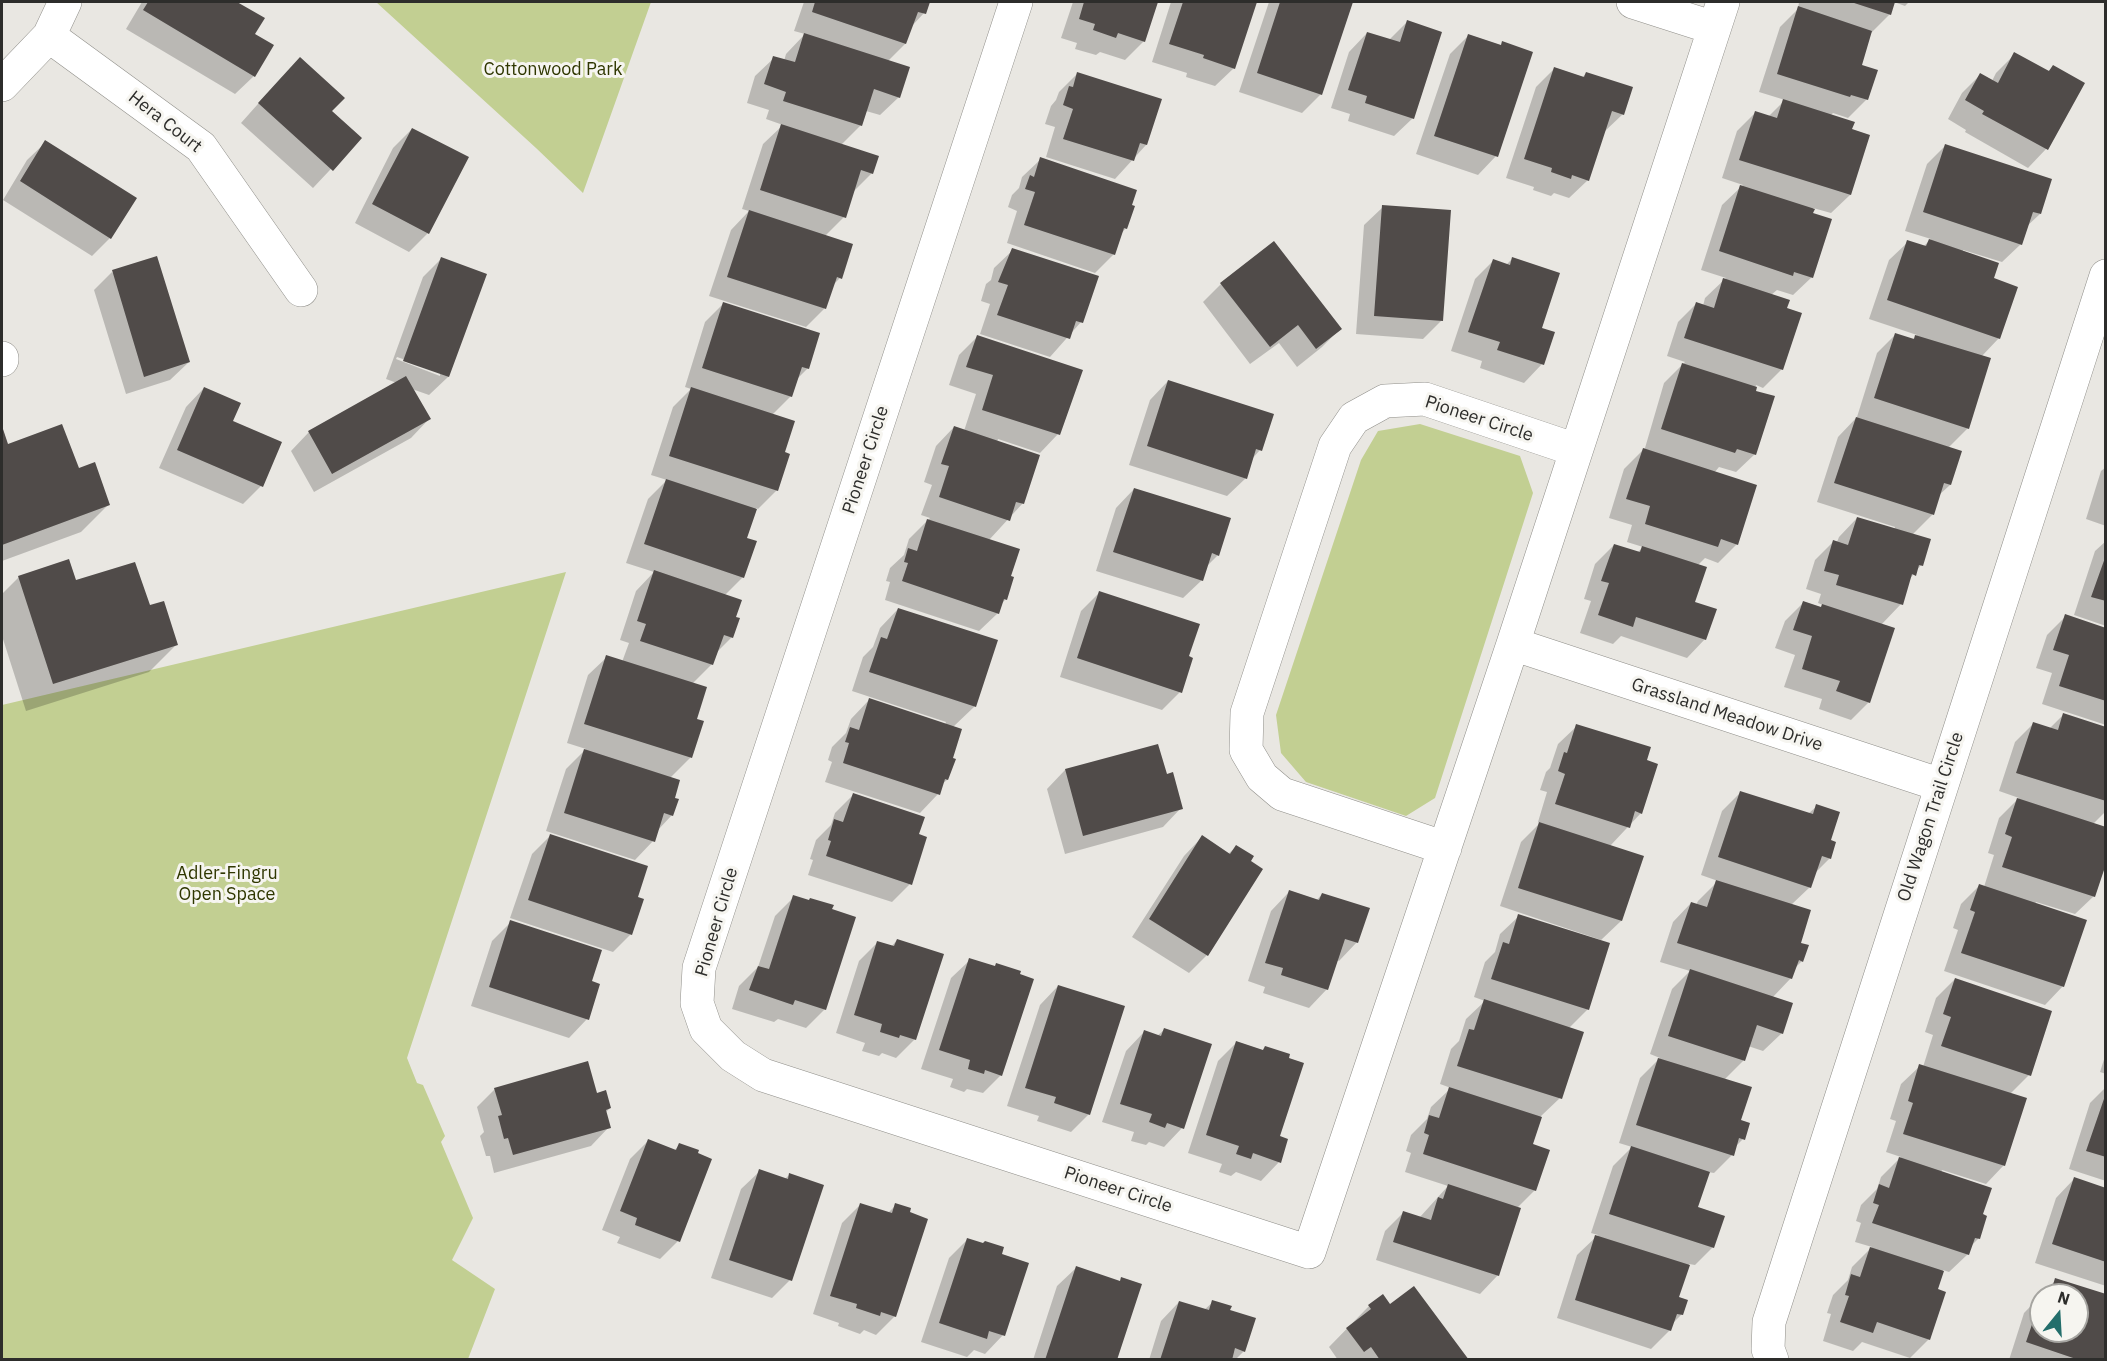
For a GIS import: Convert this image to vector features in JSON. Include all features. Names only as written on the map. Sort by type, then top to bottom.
[{"type":"street","points":[[2,85],[49,36],[64,2]]},
{"type":"street","name":"Pioneer Circle","points":[[1016,2],[699,968],[697,1003],[706,1029],[733,1056],[763,1075],[1309,1252],[1513,645],[1719,15],[1633,2]]},
{"type":"street","name":"Hera Court","points":[[49,36],[201,147],[301,290]]},
{"type":"street","name":"Old Wagon Trail Circle","points":[[1772,1359],[1768,1349],[1770,1322],[2106,276]]},
{"type":"street","name":"Pioneer Circle","points":[[1445,848],[1282,794],[1262,777],[1246,750],[1247,713],[1298,557],[1335,446],[1353,418],[1385,400],[1425,399],[1576,450]]},
{"type":"street","name":"Grassland Meadow Drive","points":[[1513,645],[1941,785]]},
{"type":"green space","name":"Cottonwood Park","points":[[376,2],[651,2],[583,193],[536,148]]},
{"type":"green space","points":[[1420,424],[1520,456],[1533,493],[1435,798],[1406,816],[1306,782],[1281,753],[1276,715],[1361,460],[1378,431]]},
{"type":"green space","name":"Adler-Fingru Open Space","points":[[566,572],[407,1058],[417,1083],[423,1085],[445,1136],[441,1142],[473,1218],[452,1260],[495,1289],[468,1359],[2,1359],[2,705]]},
{"type":"building","points":[[148,2],[237,2],[265,18],[255,34],[274,45],[255,77],[143,10]]},
{"type":"building","points":[[815,2],[930,2],[926,14],[918,12],[906,44],[812,12]]},
{"type":"building","points":[[1084,2],[1158,2],[1145,42],[1118,33],[1116,38],[1093,30],[1095,24],[1079,19]]},
{"type":"building","points":[[1183,2],[1257,2],[1235,69],[1203,58],[1204,55],[1169,44]]},
{"type":"building","points":[[1280,2],[1353,2],[1322,95],[1257,73]]},
{"type":"building","points":[[1851,2],[1895,2],[1891,15]]},
{"type":"building","points":[[1798,6],[1872,31],[1862,65],[1878,70],[1868,100],[1851,95],[1850,97],[1777,74]]},
{"type":"building","points":[[1407,20],[1442,32],[1414,119],[1365,103],[1367,96],[1348,90],[1367,32],[1400,42]]},
{"type":"building","points":[[804,33],[910,67],[900,98],[874,89],[862,126],[783,101],[786,92],[764,84],[773,56],[795,62]]},
{"type":"building","points":[[1468,34],[1501,45],[1502,41],[1533,52],[1498,157],[1434,136]]},
{"type":"building","points":[[2014,52],[2049,71],[2053,65],[2085,83],[2048,150],[1982,114],[1984,111],[1965,100],[1980,73],[1998,83]]},
{"type":"building","points":[[300,57],[345,98],[332,111],[362,138],[333,171],[258,103]]},
{"type":"building","points":[[1554,67],[1584,77],[1586,72],[1633,87],[1624,115],[1612,111],[1589,181],[1572,175],[1571,179],[1551,172],[1552,168],[1524,159]]},
{"type":"building","points":[[1077,72],[1162,99],[1147,145],[1140,143],[1134,161],[1063,139],[1073,109],[1063,105],[1069,86],[1073,87]]},
{"type":"building","points":[[1783,99],[1855,122],[1852,129],[1870,135],[1851,195],[1739,160],[1755,111],[1777,118]]},
{"type":"building","points":[[781,124],[879,156],[873,174],[861,170],[846,218],[760,190]]},
{"type":"building","points":[[412,128],[469,157],[429,234],[372,204]]},
{"type":"building","points":[[45,140],[137,198],[111,239],[20,181]]},
{"type":"building","points":[[1945,144],[2052,179],[2041,214],[2033,212],[2022,245],[1923,212]]},
{"type":"building","points":[[1040,157],[1137,190],[1132,205],[1135,206],[1127,229],[1124,228],[1115,255],[1024,225],[1035,192],[1025,189],[1030,175],[1034,177]]},
{"type":"building","points":[[1740,185],[1815,209],[1813,213],[1832,219],[1813,278],[1794,272],[1793,276],[1719,251]]},
{"type":"building","points":[[1382,205],[1451,210],[1443,321],[1374,316]]},
{"type":"building","points":[[749,210],[853,244],[842,279],[837,277],[826,309],[727,277]]},
{"type":"building","points":[[1929,239],[1999,263],[1994,278],[2018,287],[2000,339],[1887,300],[1907,240],[1926,246]]},
{"type":"building","points":[[1274,241],[1342,329],[1316,349],[1298,325],[1270,347],[1220,283]]},
{"type":"building","points":[[1012,248],[1099,276],[1083,323],[1076,321],[1070,339],[997,315],[1008,285],[998,282]]},
{"type":"building","points":[[157,256],[190,362],[144,377],[112,270]]},
{"type":"building","points":[[441,257],[487,274],[449,377],[403,361]]},
{"type":"building","points":[[1512,257],[1560,273],[1542,328],[1555,332],[1544,365],[1497,350],[1500,342],[1468,332],[1493,259],[1510,265]]},
{"type":"building","points":[[1723,278],[1790,300],[1787,308],[1802,313],[1783,370],[1684,338],[1696,302],[1714,308]]},
{"type":"building","points":[[723,302],[820,333],[809,369],[802,367],[792,397],[702,368]]},
{"type":"building","points":[[1895,333],[1914,339],[1915,335],[1991,358],[1969,429],[1874,398]]},
{"type":"building","points":[[977,335],[1083,370],[1060,435],[982,410],[993,375],[966,367]]},
{"type":"building","points":[[1682,363],[1757,387],[1756,391],[1775,396],[1756,455],[1737,449],[1735,453],[1661,429]]},
{"type":"building","points":[[406,376],[431,419],[332,474],[308,431]]},
{"type":"building","points":[[1168,380],[1274,414],[1262,451],[1256,449],[1247,479],[1147,446]]},
{"type":"building","points":[[204,387],[241,403],[233,421],[282,442],[263,487],[177,450]]},
{"type":"building","points":[[691,387],[795,421],[785,452],[790,454],[778,491],[669,456]]},
{"type":"building","points":[[1856,417],[1962,451],[1951,485],[1944,483],[1934,515],[1834,483]]},
{"type":"building","points":[[62,424],[79,468],[95,462],[110,505],[2,545],[2,426],[8,444]]},
{"type":"building","points":[[954,426],[1040,455],[1024,504],[1016,502],[1010,521],[939,497],[949,466],[941,464]]},
{"type":"building","points":[[1643,448],[1757,485],[1738,545],[1721,539],[1718,547],[1645,524],[1650,506],[1626,499]]},
{"type":"building","points":[[666,479],[757,509],[747,538],[757,541],[744,578],[644,544]]},
{"type":"building","points":[[1134,488],[1231,518],[1219,556],[1212,553],[1203,581],[1113,552]]},
{"type":"building","points":[[1857,517],[1931,539],[1923,566],[1919,565],[1916,576],[1912,574],[1903,605],[1836,585],[1839,575],[1824,571],[1833,540],[1848,545]]},
{"type":"building","points":[[927,519],[1020,549],[1011,576],[1014,577],[1007,600],[1004,599],[999,614],[902,581],[908,563],[904,562],[908,548],[917,551]]},
{"type":"building","points":[[1614,544],[1640,552],[1642,546],[1707,567],[1695,602],[1717,609],[1706,640],[1636,617],[1633,627],[1598,615],[1609,583],[1601,581]]},
{"type":"building","points":[[2106,555],[2106,601],[2091,597]]},
{"type":"building","points":[[69,559],[76,580],[135,562],[150,605],[164,601],[178,645],[53,684],[18,576]]},
{"type":"building","points":[[654,570],[742,600],[736,617],[740,618],[733,638],[724,635],[713,665],[640,641],[646,624],[637,621]]},
{"type":"building","points":[[1099,591],[1200,624],[1189,656],[1193,658],[1182,693],[1077,658]]},
{"type":"building","points":[[1803,601],[1821,607],[1822,604],[1895,628],[1870,703],[1836,691],[1840,681],[1802,669],[1812,636],[1793,630]]},
{"type":"building","points":[[898,608],[998,640],[976,707],[869,672],[881,637],[887,639]]},
{"type":"building","points":[[2065,614],[2106,628],[2106,701],[2059,686],[2069,655],[2053,650]]},
{"type":"building","points":[[606,655],[707,687],[697,719],[704,721],[692,758],[584,724]]},
{"type":"building","points":[[869,698],[962,729],[953,758],[956,759],[948,780],[945,779],[940,795],[843,763],[849,743],[845,742],[850,727],[859,730]]},
{"type":"building","points":[[2063,713],[2106,727],[2106,801],[2016,773],[2033,722],[2058,730]]},
{"type":"building","points":[[1576,724],[1651,747],[1647,760],[1658,764],[1642,814],[1635,811],[1630,828],[1555,804],[1565,774],[1558,771],[1564,752],[1567,753]]},
{"type":"building","points":[[1158,744],[1167,774],[1173,772],[1183,809],[1083,836],[1065,769]]},
{"type":"building","points":[[584,749],[680,780],[675,798],[679,799],[673,816],[664,813],[655,842],[564,813]]},
{"type":"building","points":[[1740,791],[1813,814],[1816,804],[1840,812],[1831,840],[1836,842],[1831,859],[1822,856],[1811,888],[1718,857]]},
{"type":"building","points":[[853,793],[925,817],[919,834],[927,837],[912,885],[826,856],[834,819],[843,822]]},
{"type":"building","points":[[2017,798],[2106,827],[2106,864],[2095,897],[2002,867],[2012,837],[2005,834]]},
{"type":"building","points":[[1539,822],[1644,856],[1622,921],[1518,888]]},
{"type":"building","points":[[550,834],[648,866],[638,897],[644,899],[632,935],[528,900]]},
{"type":"building","points":[[1202,835],[1230,854],[1236,845],[1254,856],[1251,861],[1263,869],[1208,956],[1149,919]]},
{"type":"building","points":[[1716,880],[1811,910],[1801,943],[1809,945],[1803,962],[1799,960],[1792,979],[1677,943],[1691,902],[1707,907]]},
{"type":"building","points":[[1979,884],[2087,920],[2064,987],[1961,953],[1975,912],[1970,910]]},
{"type":"building","points":[[1289,890],[1319,900],[1322,893],[1370,908],[1358,943],[1345,939],[1328,990],[1281,975],[1283,968],[1265,963]]},
{"type":"building","points":[[793,895],[834,905],[832,909],[856,917],[826,1010],[795,1000],[793,1005],[749,990],[758,966],[769,969]]},
{"type":"building","points":[[1518,914],[1610,943],[1589,1010],[1491,979],[1503,942],[1509,944]]},
{"type":"building","points":[[510,920],[602,950],[592,981],[600,984],[589,1020],[489,987]]},
{"type":"building","points":[[897,939],[944,954],[916,1040],[880,1032],[882,1024],[854,1015],[877,941],[894,946]]},
{"type":"building","points":[[969,958],[1021,971],[1020,974],[1034,979],[1002,1076],[985,1070],[984,1074],[968,1069],[970,1060],[939,1050]]},
{"type":"building","points":[[1690,969],[1793,1003],[1783,1034],[1757,1025],[1745,1061],[1668,1036]]},
{"type":"building","points":[[1955,978],[2052,1011],[2031,1076],[1941,1046],[1951,1017],[1943,1014]]},
{"type":"building","points":[[1058,985],[1125,1006],[1090,1115],[1054,1103],[1056,1097],[1025,1088]]},
{"type":"building","points":[[1484,999],[1584,1032],[1562,1099],[1457,1066],[1469,1029],[1474,1030]]},
{"type":"building","points":[[1164,1028],[1212,1044],[1184,1129],[1167,1123],[1165,1128],[1149,1122],[1152,1114],[1120,1104],[1144,1030],[1161,1036]]},
{"type":"building","points":[[1236,1041],[1263,1050],[1265,1046],[1290,1054],[1289,1058],[1304,1063],[1280,1136],[1288,1139],[1281,1163],[1253,1153],[1251,1159],[1236,1154],[1239,1146],[1206,1135]]},
{"type":"building","points":[[1658,1058],[1752,1087],[1741,1120],[1750,1123],[1745,1140],[1739,1138],[1734,1156],[1636,1125]]},
{"type":"building","points":[[588,1061],[597,1093],[606,1090],[611,1108],[606,1110],[611,1128],[513,1155],[508,1138],[504,1139],[498,1116],[502,1115],[494,1088]]},
{"type":"building","points":[[1919,1064],[2027,1098],[2005,1166],[1903,1134],[1913,1103],[1908,1101]]},
{"type":"building","points":[[1449,1087],[1542,1117],[1533,1144],[1550,1150],[1536,1191],[1423,1154],[1429,1135],[1424,1133],[1429,1115],[1439,1118]]},
{"type":"building","points":[[2106,1093],[2106,1157],[2086,1151]]},
{"type":"building","points":[[648,1139],[676,1150],[679,1143],[699,1150],[698,1153],[712,1159],[680,1242],[635,1225],[637,1218],[620,1211]]},
{"type":"building","points":[[1631,1146],[1710,1172],[1698,1207],[1725,1216],[1714,1248],[1609,1214]]},
{"type":"building","points":[[1899,1157],[1992,1188],[1983,1214],[1987,1216],[1980,1239],[1975,1238],[1969,1255],[1872,1223],[1879,1205],[1873,1203],[1879,1184],[1889,1188]]},
{"type":"building","points":[[759,1169],[788,1179],[789,1173],[824,1185],[792,1281],[729,1260]]},
{"type":"building","points":[[2074,1177],[2106,1188],[2106,1262],[2052,1244]]},
{"type":"building","points":[[1448,1184],[1521,1208],[1499,1276],[1393,1242],[1403,1211],[1431,1220],[1438,1197],[1443,1199]]},
{"type":"building","points":[[860,1203],[892,1213],[895,1203],[911,1208],[910,1212],[928,1219],[896,1317],[881,1312],[880,1316],[856,1308],[857,1304],[830,1296]]},
{"type":"building","points":[[1595,1235],[1690,1265],[1679,1297],[1688,1300],[1683,1315],[1677,1314],[1671,1331],[1575,1300]]},
{"type":"building","points":[[967,1238],[1004,1247],[1002,1254],[1029,1263],[1005,1336],[989,1331],[987,1339],[939,1323]]},
{"type":"building","points":[[1870,1247],[1944,1271],[1938,1289],[1946,1292],[1930,1340],[1877,1322],[1873,1333],[1840,1322],[1849,1296],[1845,1295],[1851,1274],[1860,1277]]},
{"type":"building","points":[[1076,1266],[1120,1281],[1121,1277],[1142,1284],[1117,1360],[1045,1360]]},
{"type":"building","points":[[2055,1278],[2071,1283],[2054,1283]]},
{"type":"building","points":[[1414,1286],[1469,1360],[1380,1360],[1371,1347],[1364,1352],[1346,1328],[1371,1309],[1368,1305],[1383,1294],[1390,1304]]},
{"type":"building","points":[[2089,1289],[2106,1294],[2106,1360],[2079,1360],[2026,1342],[2029,1333],[2029,1343],[2089,1343]]},
{"type":"building","points":[[1212,1300],[1232,1306],[1230,1310],[1256,1318],[1245,1352],[1235,1348],[1232,1360],[1160,1360],[1179,1301],[1209,1310]]}]
